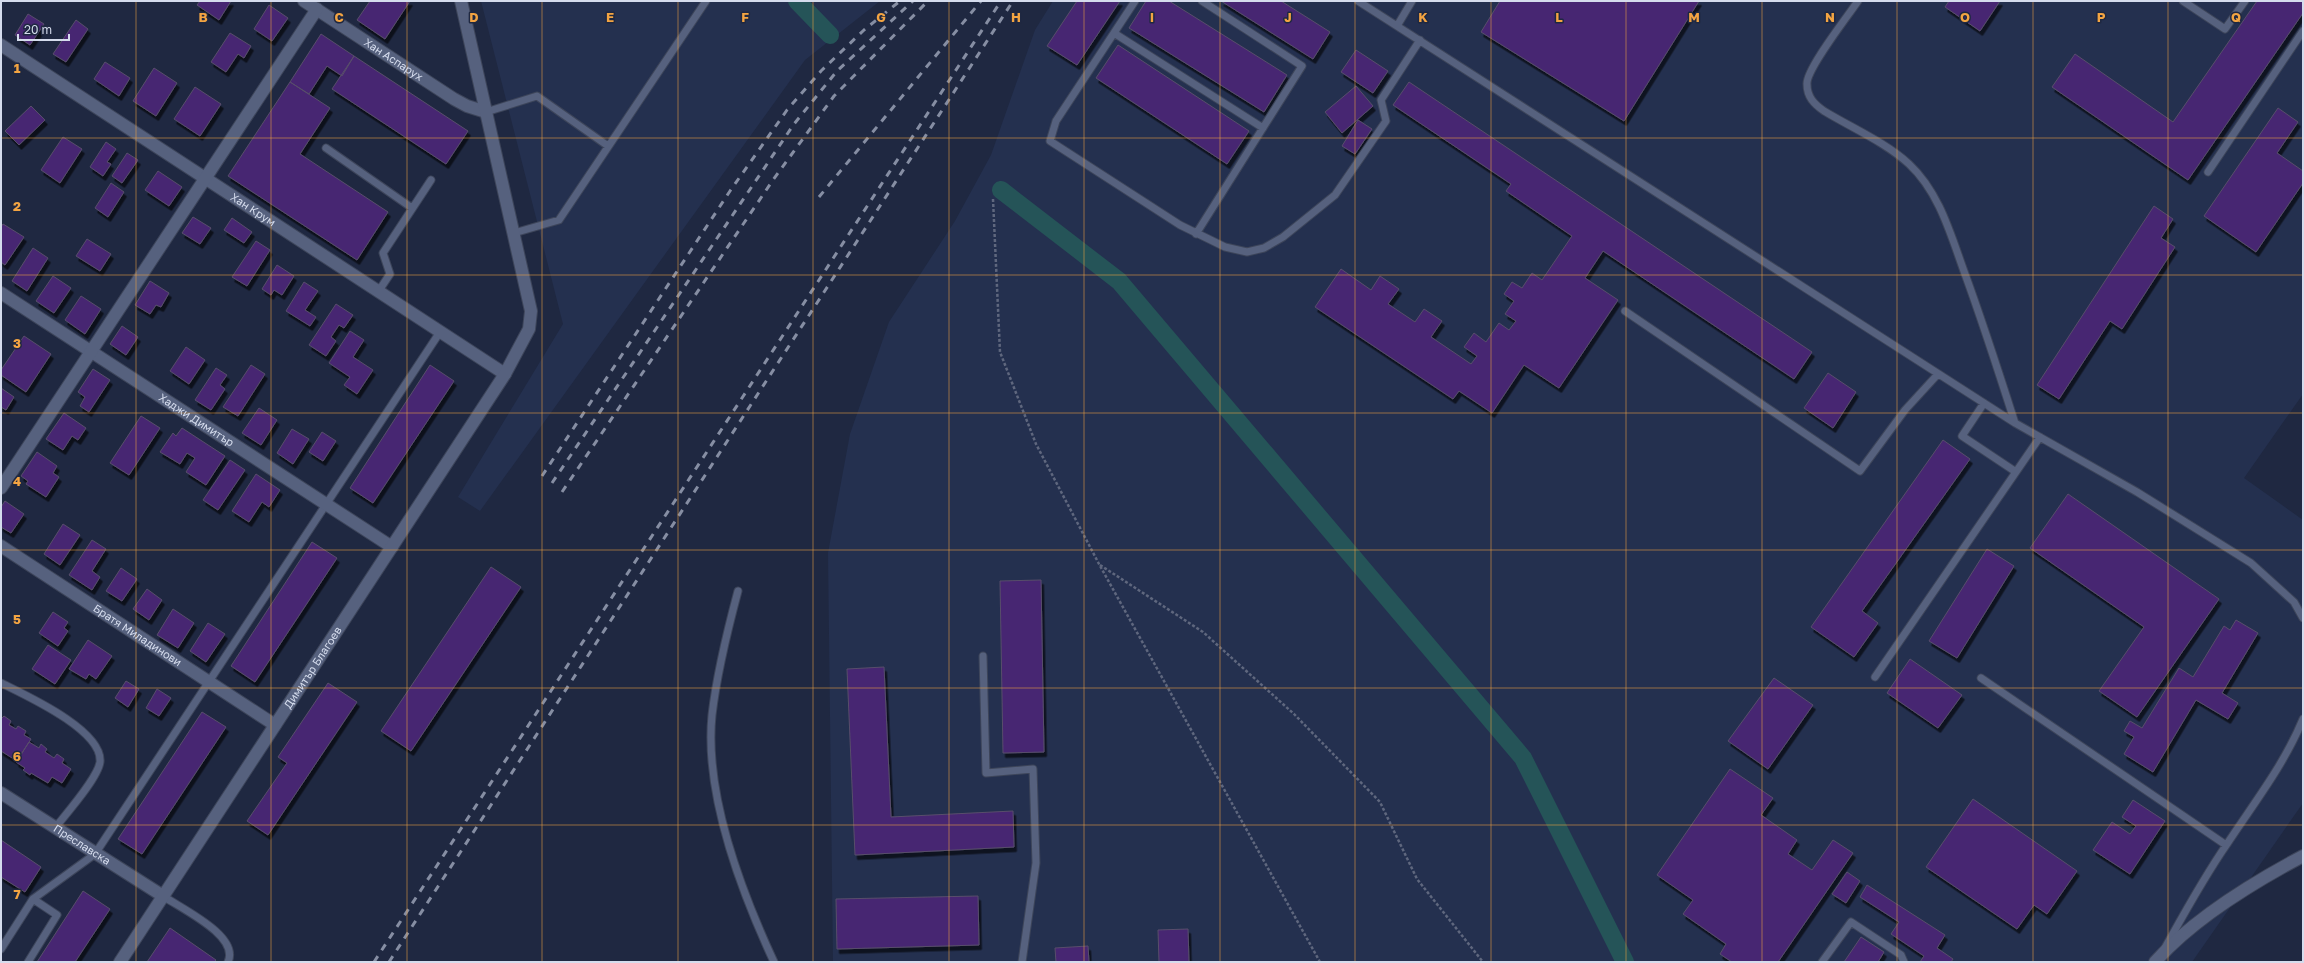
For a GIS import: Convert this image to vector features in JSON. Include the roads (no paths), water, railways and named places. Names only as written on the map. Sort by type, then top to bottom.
[{"type":"street","name":"Хан Аспарух","points":[[304,1],[454,99],[467,106],[486,112]]},
{"type":"street","name":"Димитър Благоев","points":[[120,962],[505,374],[529,329],[531,311],[461,1]]},
{"type":"street","points":[[1,488],[317,9]]},
{"type":"street","name":"Хан Крум","points":[[1,45],[505,374]]},
{"type":"street","name":"Хаджи Димитър","points":[[1,293],[392,547]]},
{"type":"street","name":"Братя Миладинови","points":[[1,546],[275,725]]},
{"type":"street","name":"Преславска","points":[[1,793],[163,896]]},
{"type":"street","points":[[2157,959],[2202,920],[2252,885],[2303,856]]},
{"type":"lane","points":[[514,233],[559,220],[706,1]]},
{"type":"lane","points":[[1135,1],[1056,121],[1050,142],[1196,234],[1225,247],[1247,252],[1264,248],[1283,237],[1335,196],[1386,121],[1381,100],[1420,40]]},
{"type":"lane","points":[[1196,234],[1302,66],[1202,1]]},
{"type":"lane","points":[[1358,1],[2015,423],[2137,492],[2251,563],[2294,602],[2303,618]]},
{"type":"lane","points":[[1397,26],[1412,1]]},
{"type":"lane","points":[[1858,1],[1811,69],[1806,82],[1808,94],[1814,103],[1824,111],[1909,164],[1934,197],[1944,218],[1977,306],[2015,423]]},
{"type":"lane","points":[[2184,1],[2226,28],[2245,1]]},
{"type":"lane","points":[[2208,172],[2303,31]]},
{"type":"lane","points":[[1114,33],[1263,128]]},
{"type":"lane","points":[[486,112],[537,96],[608,146]]},
{"type":"lane","points":[[326,148],[412,208]]},
{"type":"lane","points":[[378,292],[390,274],[383,253],[431,180]]},
{"type":"lane","points":[[1625,311],[1860,471],[1905,410],[1938,374]]},
{"type":"lane","points":[[1,949],[33,899],[95,854],[440,332]]},
{"type":"lane","points":[[1984,403],[1962,436],[2016,472]]},
{"type":"lane","points":[[1876,677],[2040,437]]},
{"type":"lane","points":[[738,591],[721,656],[712,716],[713,770],[722,821],[753,916],[774,962]]},
{"type":"lane","points":[[983,656],[986,773],[1033,769],[1036,863],[1022,962]]},
{"type":"lane","points":[[1981,678],[2226,845]]},
{"type":"lane","points":[[1,683],[38,702],[87,734],[95,743],[99,753],[100,763],[94,776],[55,828]]},
{"type":"lane","points":[[2157,959],[2226,845],[2273,778],[2293,743],[2303,719]]},
{"type":"lane","points":[[163,896],[219,933],[229,946],[231,955],[228,962]]},
{"type":"lane","points":[[28,962],[57,915],[33,899]]},
{"type":"lane","points":[[1822,962],[1851,922],[1901,955],[1904,962]]},
{"type":"waterway","points":[[797,1],[830,35]]},
{"type":"waterway","points":[[1001,190],[1119,281],[1523,758],[1625,962]]},
{"type":"railway","points":[[542,476],[730,191],[787,110],[821,71],[864,30],[900,1]]},
{"type":"railway","points":[[552,483],[794,124],[837,71],[913,1]]},
{"type":"railway","points":[[562,492],[773,180],[834,96],[928,1]]},
{"type":"railway","points":[[819,197],[981,1]]},
{"type":"railway","points":[[374,962],[1001,1]]},
{"type":"railway","points":[[389,962],[1013,1]]}]
